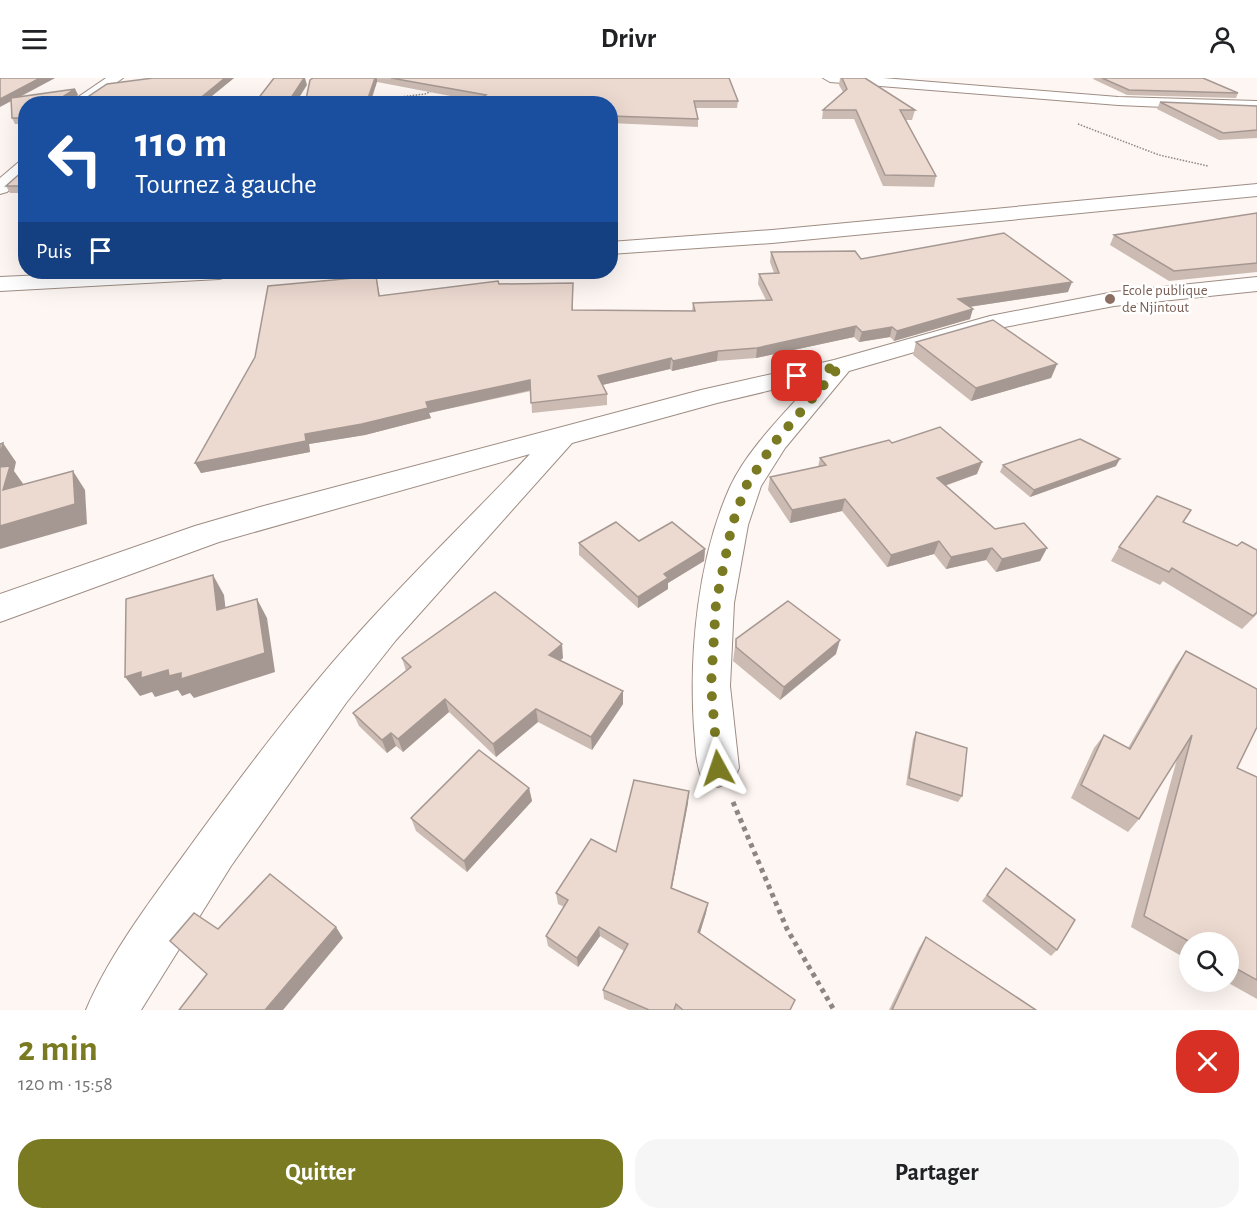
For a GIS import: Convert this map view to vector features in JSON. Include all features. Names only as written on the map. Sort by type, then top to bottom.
[{"type":"main road","points":[[88,96],[116,78]]},
{"type":"main road","points":[[830,78],[1118,101],[1257,106]]},
{"type":"main road","points":[[3,185],[18,172]]},
{"type":"main road","points":[[3,185],[18,184]]},
{"type":"main road","points":[[618,247],[789,235],[1089,204],[1257,190]]},
{"type":"main road","points":[[0,284],[91,279]]},
{"type":"main road","points":[[0,608],[207,534],[711,396],[840,366],[990,323],[1114,299],[1257,284]]},
{"type":"main road","points":[[718,768],[711,686],[712,663],[716,603],[732,525],[746,486],[774,443],[840,366]]},
{"type":"main road","points":[[112,1010],[138,963],[181,899],[305,725],[382,631],[518,488],[562,436]]},
{"type":"path","points":[[406,96],[425,94],[442,87]]},
{"type":"path","points":[[1073,122],[1159,155],[1215,168]]},
{"type":"path","points":[[718,768],[787,928],[834,1010]]},
{"type":"building","points":[[0,78],[40,78],[0,99]]},
{"type":"building","points":[[153,78],[225,78],[203,96],[89,96],[107,84]]},
{"type":"building","points":[[274,78],[304,78],[292,96],[260,96]]},
{"type":"building","points":[[313,78],[375,78],[369,96],[307,96],[310,80]]},
{"type":"building","points":[[391,78],[729,78],[738,101],[694,101],[698,119],[618,116],[618,96],[484,96],[486,95]]},
{"type":"building","points":[[842,78],[865,78],[915,110],[900,110],[936,176],[885,175],[856,110],[823,110],[847,89]]},
{"type":"building","points":[[1102,78],[1203,78],[1238,93],[1129,90]]},
{"type":"building","points":[[75,89],[64,96],[25,96]]},
{"type":"building","points":[[18,97],[18,118],[12,118],[11,98]]},
{"type":"building","points":[[1160,102],[1257,106],[1257,130],[1223,133]]},
{"type":"building","points":[[18,175],[18,186],[6,186]]},
{"type":"building","points":[[1257,213],[1257,263],[1174,271],[1114,235]]},
{"type":"building","points":[[1004,233],[1072,282],[958,299],[973,309],[897,331],[892,327],[862,332],[856,326],[757,348],[718,351],[673,361],[671,358],[598,376],[607,394],[531,403],[530,380],[426,402],[428,408],[362,424],[305,434],[306,441],[195,463],[255,357],[268,286],[344,279],[376,279],[379,296],[498,281],[499,284],[573,283],[572,310],[695,311],[693,303],[772,300],[759,274],[779,273],[771,252],[855,251],[861,259]]},
{"type":"building","points":[[993,320],[1057,364],[976,388],[916,342]]},
{"type":"building","points":[[940,427],[982,462],[937,478],[995,529],[1024,523],[1047,548],[1002,559],[992,548],[951,557],[939,541],[891,555],[845,499],[792,510],[770,477],[826,465],[820,458],[889,440],[892,443]]},
{"type":"building","points":[[1080,439],[1120,459],[1034,490],[1003,465]]},
{"type":"building","points":[[10,466],[3,490],[73,471],[75,504],[0,526],[0,467]]},
{"type":"building","points":[[1157,496],[1191,510],[1183,522],[1237,546],[1242,542],[1257,550],[1257,612],[1253,616],[1172,568],[1169,572],[1119,547]]},
{"type":"building","points":[[616,522],[639,541],[672,522],[705,549],[664,574],[668,578],[638,597],[579,543]]},
{"type":"building","points":[[213,575],[217,610],[257,599],[265,653],[181,679],[181,673],[169,676],[168,670],[141,678],[141,672],[125,677],[126,599]]},
{"type":"building","points":[[495,592],[562,644],[549,655],[623,691],[591,737],[536,709],[493,744],[445,699],[398,739],[391,733],[382,740],[353,713],[411,667],[402,658]]},
{"type":"building","points":[[788,601],[840,640],[784,687],[736,647],[736,639]]},
{"type":"building","points":[[1186,651],[1257,689],[1257,727],[1237,768],[1257,777],[1257,980],[1239,970],[1239,932],[1179,932],[1179,936],[1144,916],[1192,735],[1139,819],[1081,785],[1104,735],[1130,749]]},
{"type":"building","points":[[916,732],[967,748],[962,796],[909,778]]},
{"type":"building","points":[[479,750],[529,788],[464,861],[411,818]]},
{"type":"building","points":[[634,780],[689,791],[671,888],[708,903],[698,932],[795,1000],[790,1010],[683,1010],[676,1004],[674,1010],[649,1010],[603,990],[628,944],[599,927],[577,958],[546,936],[568,900],[556,893],[591,839],[616,852]]},
{"type":"building","points":[[1006,868],[1075,920],[1057,950],[987,895]]},
{"type":"building","points":[[270,874],[336,927],[265,1010],[179,1010],[207,974],[170,941],[194,913],[218,929]]},
{"type":"building","points":[[926,937],[1036,1010],[892,1010]]},
{"type":"place","name":"Ecole publique de Njintout","points":[[1110,299]]},
{"type":"route","points":[[718,768],[711,686],[716,603],[732,525],[746,486],[774,443],[840,366],[797,376]]}]
